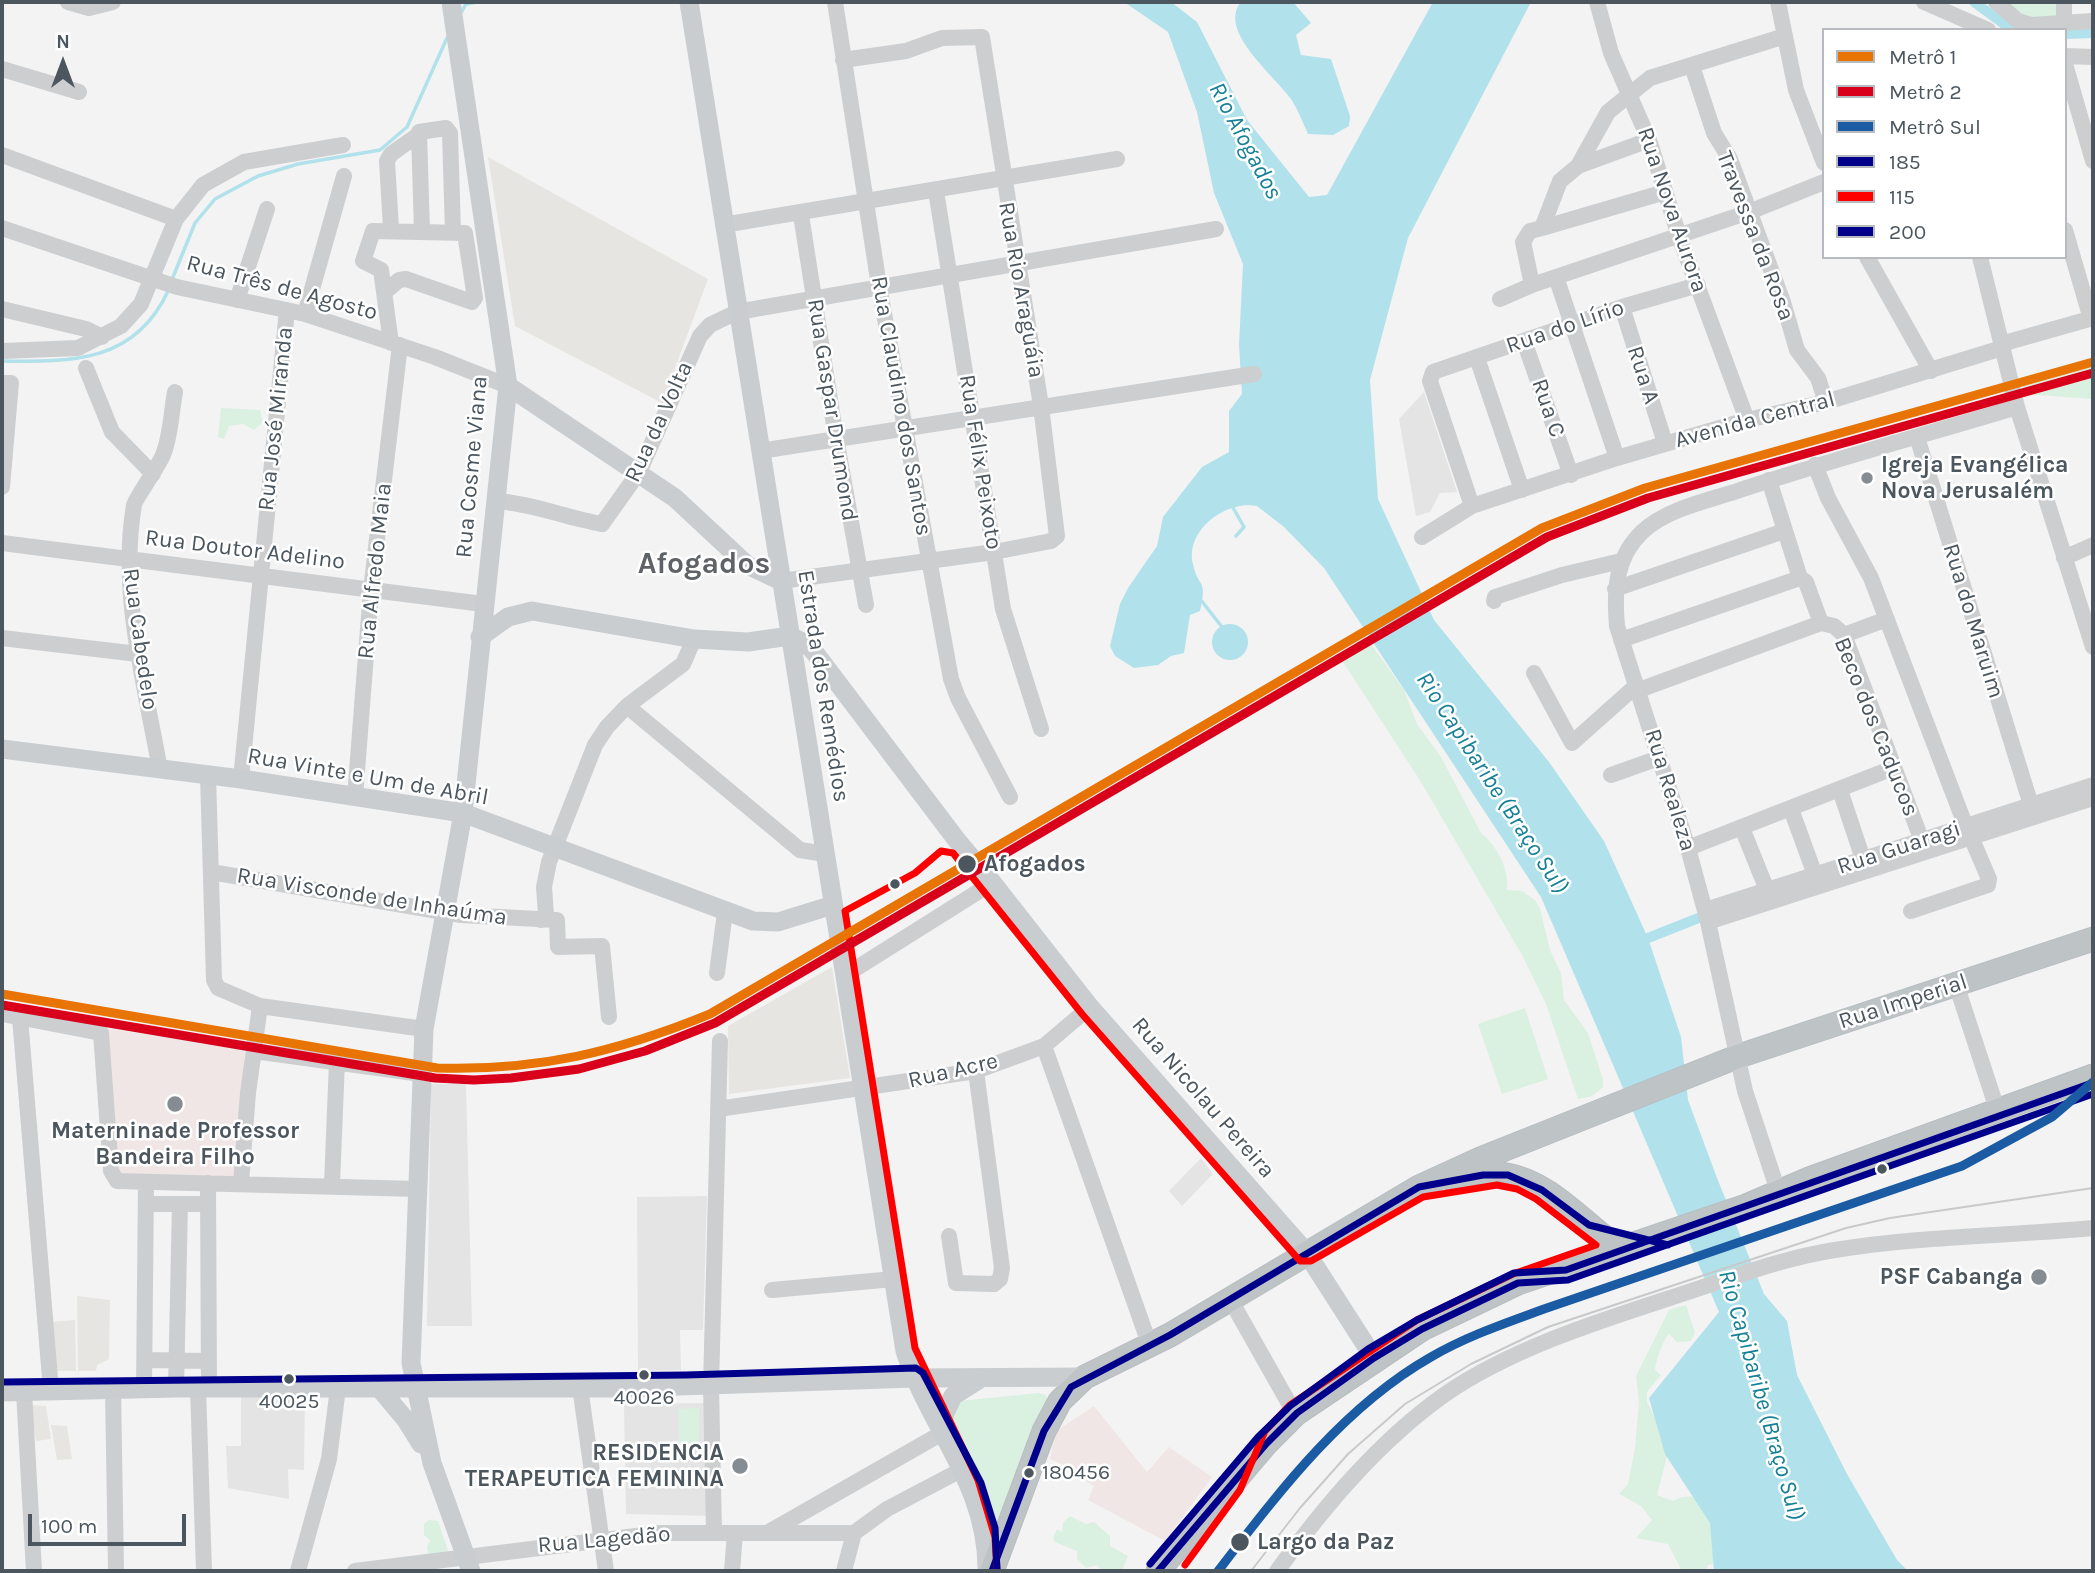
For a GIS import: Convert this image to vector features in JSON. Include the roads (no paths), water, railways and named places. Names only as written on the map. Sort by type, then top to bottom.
[{"type":"highway","name":"Rua Imperial","points":[[1419,1187],[1574,1121],[1739,1056],[2093,939]]},
{"type":"highway","points":[[1158,1571],[1266,1444],[1296,1414],[1374,1358],[1431,1324],[1518,1283],[1746,1206],[1778,1191],[2093,1076]]},
{"type":"highway","points":[[989,1571],[1044,1431],[1060,1401],[1085,1377],[1150,1346],[1419,1187],[1483,1175],[1508,1175],[1521,1179],[1542,1190],[1604,1237],[1609,1242],[1608,1252]]},
{"type":"main road","name":"Estrada dos Remédios","points":[[689,2],[905,1351],[914,1378],[963,1469],[985,1530],[989,1571]]},
{"type":"main road","name":"Rua Cosme Viana","points":[[432,1463],[414,1389],[411,1363],[424,1029],[463,813],[483,604],[498,501],[508,386],[452,8]]},
{"type":"main road","name":"Rua Três de Agosto","points":[[508,386],[639,472],[699,518],[747,565],[781,581]]},
{"type":"main road","points":[[480,636],[508,617],[532,611],[694,639],[748,642],[790,636],[807,644],[815,653],[959,844]]},
{"type":"main road","name":"Rua Vinte e Um de Abril","points":[[2,749],[241,779],[463,813],[555,845],[725,912],[766,923],[833,905]]},
{"type":"main road","name":"Rua Nicolau Pereira","points":[[990,880],[1090,1007],[1306,1252],[1374,1358]]},
{"type":"main road","points":[[2,1392],[176,1388],[580,1388],[914,1378],[1085,1377]]},
{"type":"main road","points":[[942,1428],[953,1396],[981,1378]]},
{"type":"main road","points":[[380,1389],[406,1420],[432,1463],[468,1564]]},
{"type":"street","points":[[71,4],[89,8],[113,2]]},
{"type":"street","name":"Rua Claudino dos Santos","points":[[835,2],[879,286],[928,561],[958,698],[1010,797]]},
{"type":"street","name":"Rua Nova Aurora","points":[[1597,2],[1611,53],[1632,96],[1649,141],[1679,236],[1747,420]]},
{"type":"street","points":[[1778,2],[1796,90],[1822,158]]},
{"type":"street","points":[[1924,2],[1944,8],[1984,28]]},
{"type":"street","points":[[1996,2],[2020,27],[2093,21]]},
{"type":"street","points":[[2064,2],[2064,23]]},
{"type":"street","points":[[1944,8],[1946,28]]},
{"type":"street","points":[[1578,166],[1608,112],[1632,96],[1650,78],[1785,36]]},
{"type":"street","name":"Rua Rio Araguáia","points":[[843,60],[906,51],[942,38],[982,37],[1016,264],[1041,406],[1057,531],[1051,541],[994,552]]},
{"type":"street","points":[[2067,56],[2093,57]]},
{"type":"street","name":"Travessa da Rosa","points":[[1692,66],[1714,133],[1730,159],[1783,302],[1797,350],[1818,378],[1826,402]]},
{"type":"street","points":[[2,69],[79,92]]},
{"type":"street","points":[[2067,71],[2093,161]]},
{"type":"street","points":[[385,292],[398,280],[406,279],[466,302],[474,301],[465,233],[391,229],[387,161],[391,154],[418,135],[422,129],[446,128],[450,133],[453,232]]},
{"type":"street","points":[[418,135],[422,232]]},
{"type":"street","points":[[1542,228],[1560,181],[1578,166],[1649,141]]},
{"type":"street","points":[[2,351],[60,351],[78,348],[102,337],[132,316],[157,279],[176,219],[203,185],[244,162],[343,145]]},
{"type":"street","points":[[2,155],[176,219]]},
{"type":"street","points":[[723,225],[801,215],[1117,159]]},
{"type":"street","points":[[305,314],[344,176]]},
{"type":"street","points":[[1500,299],[1556,276],[1749,212],[1822,182]]},
{"type":"street","name":"Rua Félix Peixoto","points":[[936,191],[1003,609],[1041,729]]},
{"type":"street","points":[[1532,285],[1523,242],[1530,231],[1665,192]]},
{"type":"street","points":[[237,300],[267,209]]},
{"type":"street","name":"Rua Gaspar Drumond","points":[[801,215],[836,439],[866,606]]},
{"type":"street","name":"Rua Três de Agosto","points":[[2,228],[177,286],[305,314],[396,344],[508,386]]},
{"type":"street","name":"Rua Alfredo Maia","points":[[355,797],[371,590],[396,344],[381,270],[363,258],[373,231],[391,229]]},
{"type":"street","name":"Rua da Volta","points":[[498,501],[530,505],[569,518],[602,524],[639,472],[700,336],[710,325],[737,312],[1216,229]]},
{"type":"street","points":[[2067,237],[2092,318]]},
{"type":"street","points":[[1868,259],[1931,371]]},
{"type":"street","points":[[1980,259],[2017,407],[2064,558],[2086,599],[2093,647]]},
{"type":"street","points":[[1556,276],[1617,458]]},
{"type":"street","name":"Rua do Lírio","points":[[1472,506],[1430,381],[1433,372],[1622,307],[1698,285]]},
{"type":"street","name":"Rua A","points":[[1622,307],[1665,443]]},
{"type":"street","points":[[2,309],[86,329],[102,337]]},
{"type":"street","name":"Rua José Miranda","points":[[241,779],[287,310]]},
{"type":"street","name":"Avenida Central","points":[[1422,537],[1472,506],[1617,458],[1747,420],[1826,402],[2002,348],[2008,342],[2092,318]]},
{"type":"street","name":"Rua C","points":[[1524,341],[1571,475]]},
{"type":"street","points":[[1476,358],[1522,490]]},
{"type":"street","points":[[86,368],[112,432],[153,474]]},
{"type":"street","points":[[760,451],[974,415],[1254,374]]},
{"type":"street","points":[[2,487],[6,383]]},
{"type":"street","name":"Rua Cabedelo","points":[[160,770],[138,654],[128,559],[135,501],[153,474],[166,443],[175,392]]},
{"type":"street","points":[[1534,673],[1572,743],[1638,687],[1821,623],[1806,582],[1800,578],[1769,480],[2017,407]]},
{"type":"street","name":"Rua do Maruim","points":[[1917,437],[2031,805]]},
{"type":"street","points":[[1815,465],[1828,498],[1871,578],[1968,832],[1989,879],[1988,885],[1911,911]]},
{"type":"street","name":"Rua Realeza","points":[[1769,480],[1681,509],[1644,531],[1621,561],[1615,589],[1621,640],[1688,848],[1707,916],[1745,1091],[1778,1191]]},
{"type":"street","points":[[1615,589],[1784,531]]},
{"type":"street","name":"Rua Doutor Adelino","points":[[2,542],[483,604]]},
{"type":"street","points":[[2064,558],[2093,545]]},
{"type":"street","points":[[781,581],[994,552]]},
{"type":"street","points":[[1494,601],[1495,597],[1562,575],[1621,561]]},
{"type":"street","points":[[1621,640],[1800,578]]},
{"type":"street","points":[[1844,635],[1886,620]]},
{"type":"street","name":"Beco dos Caducos","points":[[1821,623],[1834,626],[1844,635],[1922,841]]},
{"type":"street","points":[[2,638],[138,654]]},
{"type":"street","points":[[541,920],[546,915],[546,873],[595,745],[607,727],[627,706],[683,664],[694,639]]},
{"type":"street","points":[[627,706],[800,850],[825,854]]},
{"type":"street","points":[[1611,775],[1659,758]]},
{"type":"street","points":[[1688,848],[1893,768]]},
{"type":"street","points":[[208,775],[214,980],[223,992],[260,1006],[424,1029]]},
{"type":"street","name":"Rua Guaragi","points":[[1707,916],[1767,890],[1922,841],[1968,832],[2031,805],[2093,785]]},
{"type":"street","points":[[1840,790],[1863,859]]},
{"type":"street","points":[[1707,916],[1968,832],[2093,798]]},
{"type":"street","points":[[1791,809],[1815,875]]},
{"type":"street","points":[[1741,828],[1767,890]]},
{"type":"street","name":"Rua Visconde de Inhaúma","points":[[211,872],[443,912],[541,920]]},
{"type":"street","points":[[844,976],[990,880]]},
{"type":"street","points":[[717,974],[725,912]]},
{"type":"street","points":[[541,920],[558,920],[558,947],[602,946],[610,1017]]},
{"type":"street","points":[[1956,984],[1997,1109]]},
{"type":"street","points":[[241,1183],[260,1006]]},
{"type":"street","name":"Rua Acre","points":[[718,1109],[863,1090],[975,1071],[1044,1045],[1090,1007]]},
{"type":"street","points":[[2,1014],[97,1030],[103,1037],[111,1171],[117,1181],[332,1184],[417,1189]]},
{"type":"street","points":[[20,1018],[37,1191],[51,1390]]},
{"type":"street","points":[[714,1533],[711,1386],[720,1041]]},
{"type":"street","points":[[1044,1045],[1150,1346]]},
{"type":"street","points":[[254,1051],[421,1074]]},
{"type":"street","points":[[332,1184],[337,1061]]},
{"type":"street","points":[[949,1236],[956,1283],[994,1283],[1000,1279],[1002,1268],[975,1071]]},
{"type":"street","points":[[144,1390],[146,1182]]},
{"type":"street","points":[[204,1571],[203,1388],[209,1361],[208,1183]]},
{"type":"street","points":[[146,1204],[208,1204]]},
{"type":"street","points":[[176,1388],[180,1204]]},
{"type":"street","points":[[1277,1571],[1318,1516],[1393,1436],[1445,1394],[1551,1340],[1797,1257],[1863,1246],[2093,1228]]},
{"type":"street","points":[[772,1290],[894,1279]]},
{"type":"street","points":[[1230,1299],[1296,1414]]},
{"type":"street","points":[[145,1360],[209,1361]]},
{"type":"street","points":[[298,1571],[329,1459],[338,1388]]},
{"type":"street","points":[[580,1388],[606,1571]]},
{"type":"street","points":[[113,1389],[116,1571]]},
{"type":"street","points":[[24,1391],[34,1571]]},
{"type":"street","points":[[764,1534],[942,1428]]},
{"type":"street","points":[[844,1571],[854,1533],[887,1509],[963,1469]]},
{"type":"street","name":"Rua Lagedão","points":[[355,1571],[468,1564],[601,1539],[660,1533],[854,1533]]},
{"type":"street","points":[[732,1571],[735,1533]]},
{"type":"water","points":[[1124,2],[1171,2],[1197,22],[1247,120],[1309,197],[1327,195],[1433,2],[1531,2],[1408,238],[1370,380],[1378,499],[1434,620],[1549,762],[1604,841],[1648,938],[1681,1037],[1688,1100],[1764,1294],[1787,1321],[1797,1375],[1847,1474],[1897,1560],[1908,1571],[1714,1571],[1710,1523],[1665,1454],[1649,1398],[1719,1312],[1541,897],[1324,568],[1284,527],[1257,506],[1233,508],[1210,520],[1195,540],[1193,564],[1203,593],[1200,611],[1190,615],[1184,653],[1171,656],[1158,665],[1134,668],[1115,656],[1110,646],[1120,604],[1157,546],[1163,517],[1202,467],[1229,452],[1229,411],[1242,394],[1239,345],[1243,264],[1214,193],[1197,112],[1168,32]]},
{"type":"water","points":[[1241,2],[1293,2],[1311,23],[1296,35],[1301,55],[1331,59],[1350,116],[1349,126],[1333,135],[1308,134],[1291,99],[1242,39],[1236,26],[1236,14]]},
{"type":"water","points":[[1230,624],[1243,629],[1248,642],[1243,655],[1230,660],[1217,655],[1212,642],[1217,629]]},
{"type":"waterway","points":[[461,13],[466,4],[477,2]]},
{"type":"waterway","points":[[1974,2],[2009,28]]},
{"type":"waterway","points":[[2067,34],[2093,33]]},
{"type":"waterway","points":[[171,282],[195,223],[215,199],[258,176],[298,164],[380,150],[407,127],[447,38]]},
{"type":"waterway","points":[[2,361],[77,358],[120,345],[139,332],[155,313],[169,289]]},
{"type":"waterway","points":[[1231,504],[1244,527],[1236,536]]},
{"type":"waterway","points":[[1200,599],[1222,627]]},
{"type":"waterway","points":[[1648,938],[1701,917]]},
{"type":"tunnel","points":[[959,843],[988,877]]},
{"type":"tram line","points":[[1251,1571],[1300,1508],[1348,1454],[1405,1404],[1471,1364],[1548,1327],[1846,1228],[1890,1218],[2093,1188]]},
{"type":"metro line","name":"1","points":[[2,994],[437,1068],[509,1066],[609,1049],[710,1014],[1542,528],[1645,488],[2093,362]]},
{"type":"metro line","name":"2","points":[[2,1005],[435,1078],[511,1078],[579,1069],[645,1051],[715,1023],[1547,537],[1648,498],[2093,373]]},
{"type":"metro line","name":"Sul","points":[[1218,1571],[1289,1482],[1341,1426],[1399,1377],[1445,1349],[1544,1309],[1962,1166],[2052,1117],[2093,1082]]},
{"type":"place","name":"Igreja Evangélica Nova Jerusalém","points":[[1867,478]]},
{"type":"place","name":"Afogados","points":[[967,864]]},
{"type":"place","name":"Materninade Professor Bandeira Filho","points":[[175,1104]]},
{"type":"place","name":"PSF Cabanga","points":[[2039,1277]]},
{"type":"place","name":"40026","points":[[644,1375]]},
{"type":"place","name":"40025","points":[[289,1379]]},
{"type":"place","name":"RESIDENCIA TERAPEUTICA FEMININA","points":[[740,1466]]},
{"type":"place","name":"180456","points":[[1029,1473]]},
{"type":"place","name":"Largo da Paz","points":[[1240,1542]]},
{"type":"district","name":"Afogados","points":[[704,564]]},
{"type":"water label","name":"Rio Afogados","points":[[1245,141]]},
{"type":"water label","name":"Rio Capibaribe (Braço Sul)","points":[[1492,783]]},
{"type":"water label","name":"Rio Capibaribe (Braço Sul)","points":[[1761,1395]]}]
